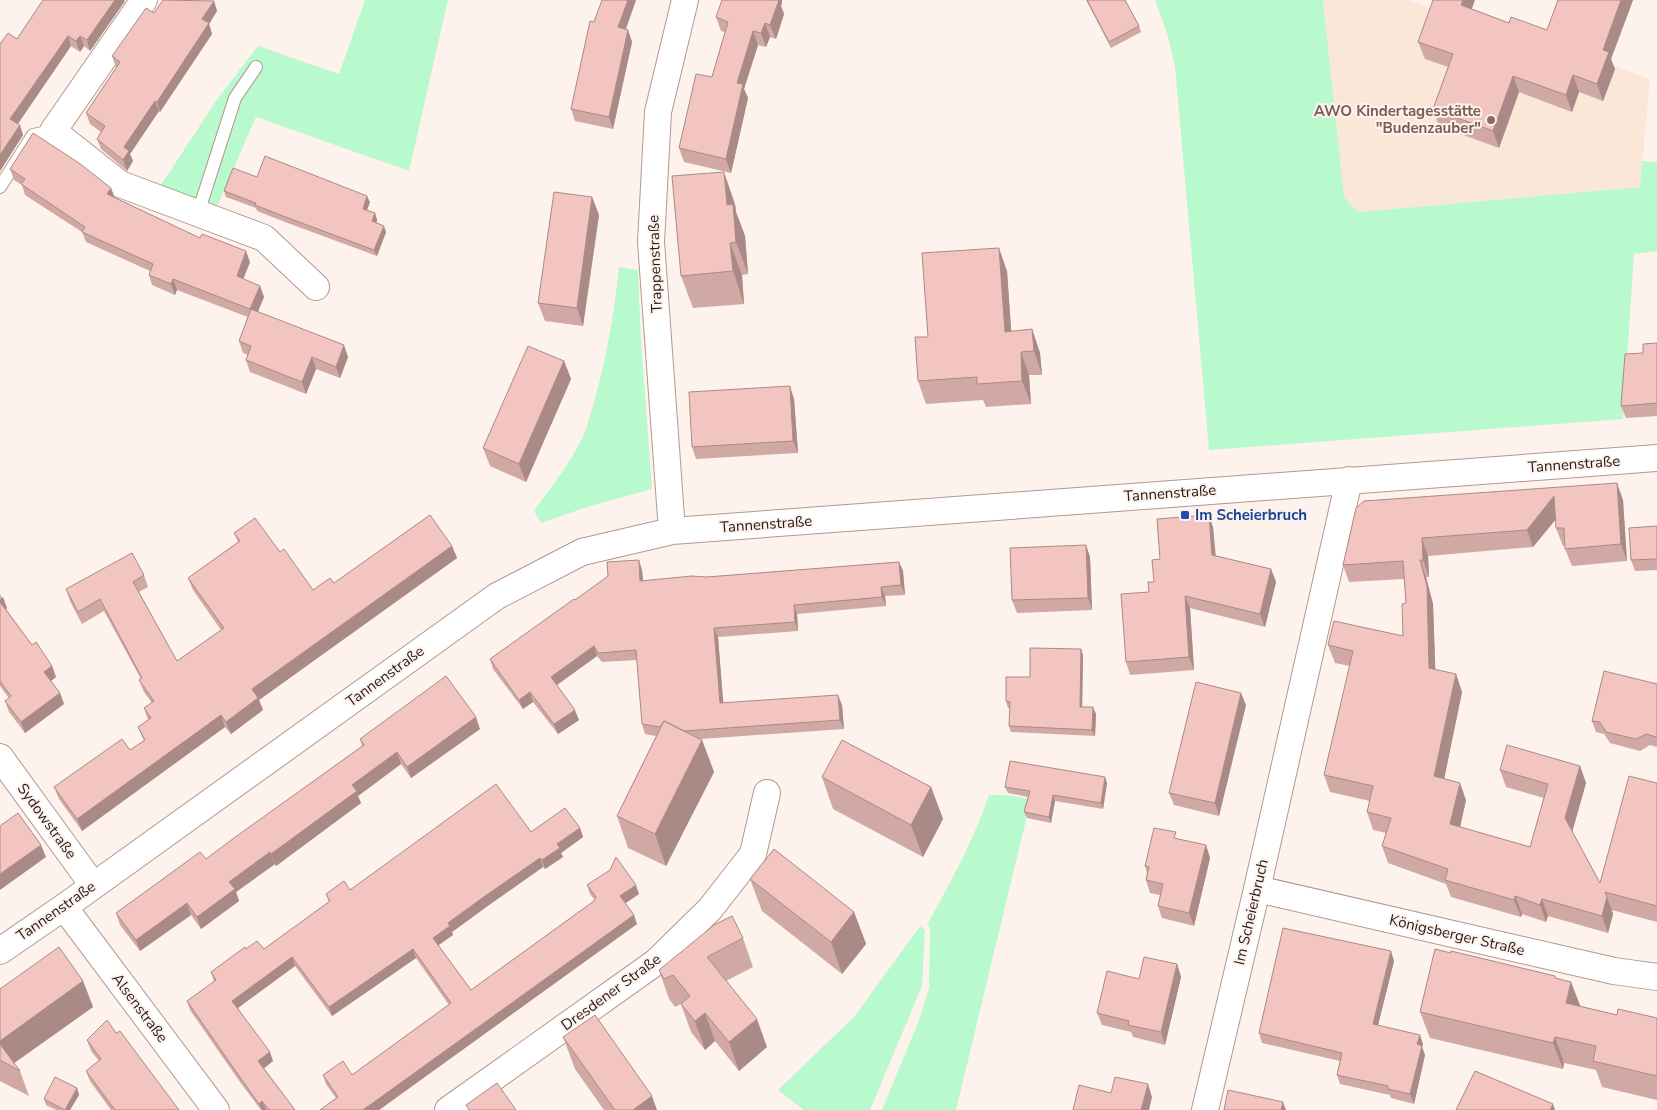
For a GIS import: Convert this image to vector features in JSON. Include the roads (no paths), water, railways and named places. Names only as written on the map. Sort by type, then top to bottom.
[{"type":"street","points":[[144,0],[53,131],[120,184],[264,238],[316,287]]},
{"type":"street","name":"Trappenstraße","points":[[672,531],[651,242],[658,112],[685,0]]},
{"type":"street","name":"Tannenstraße","points":[[0,951],[497,596],[582,552],[672,531],[1657,458]]},
{"type":"street","name":"Im Scheierbruch","points":[[1205,1110],[1349,480]]},
{"type":"street","name":"Sydowstraße","points":[[0,758],[93,885]]},
{"type":"street","name":"Dresdener Straße","points":[[448,1110],[656,962],[710,909],[753,854],[766,793]]},
{"type":"street","name":"Königsberger Straße","points":[[1257,889],[1614,971],[1657,977]]},
{"type":"street","name":"Alsenstraße","points":[[64,907],[216,1110]]},
{"type":"lane","points":[[198,213],[235,98],[256,66]]},
{"type":"lane","points":[[0,187],[33,136],[53,131]]},
{"type":"place","name":"AWO Kindertagesstätte \"Budenzauber\"","points":[[1491,120]]},
{"type":"place","name":"Im Scheierbruch","points":[[1185,515]]}]
